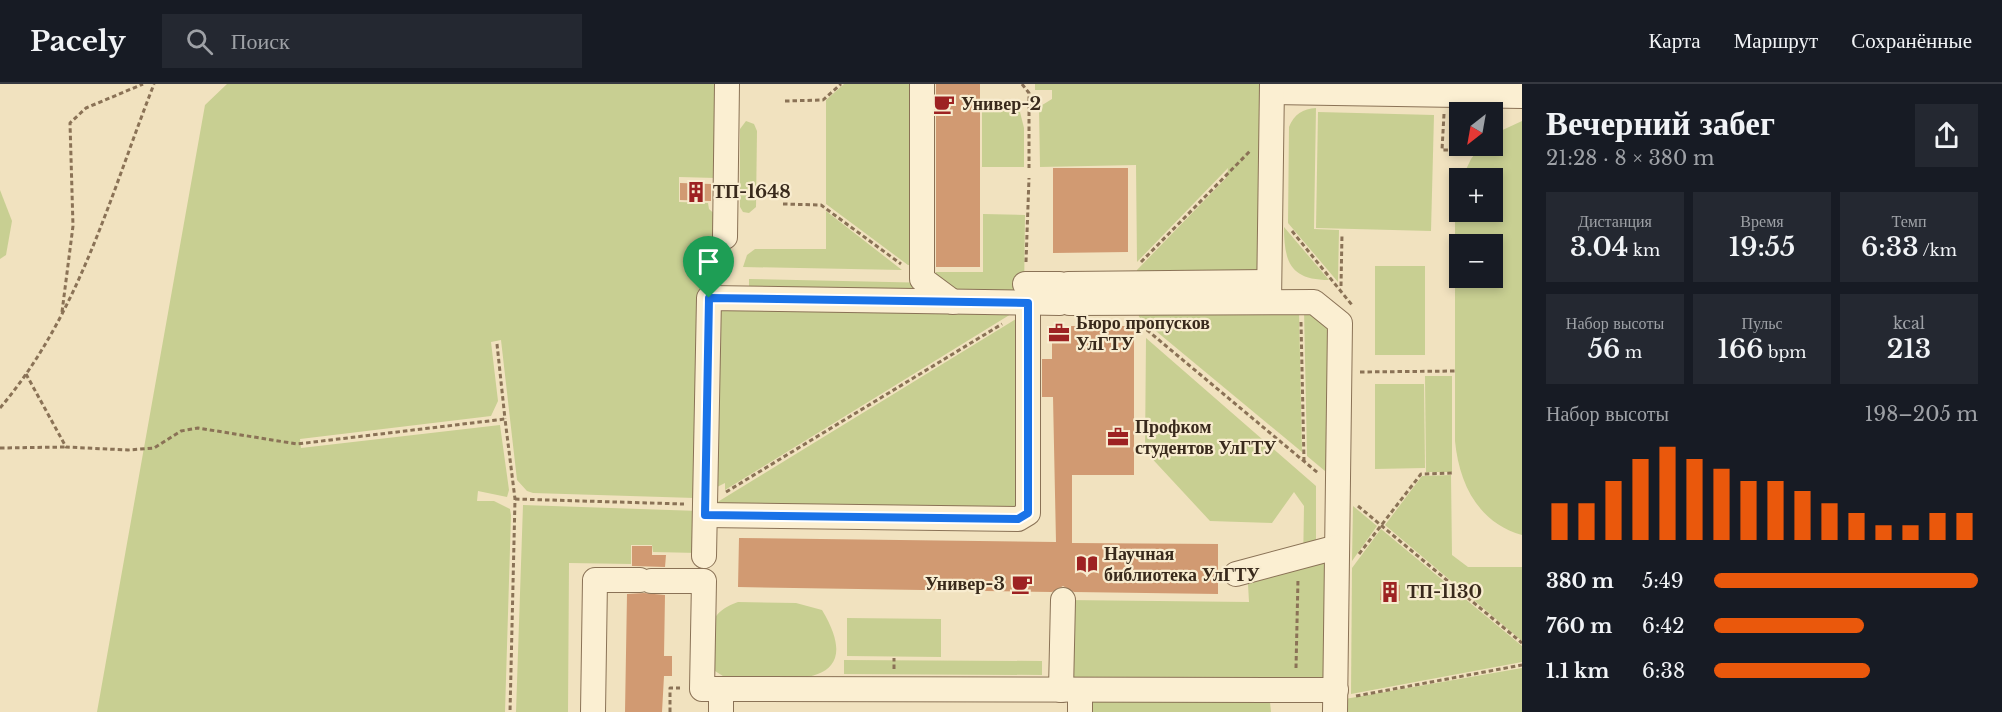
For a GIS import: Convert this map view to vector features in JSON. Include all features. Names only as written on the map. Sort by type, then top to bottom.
[{"type":"lane","points":[[725,237],[727,84]]},
{"type":"lane","points":[[922,84],[922,279],[954,302]]},
{"type":"lane","points":[[1269,292],[1272,88],[1522,96]]},
{"type":"lane","points":[[593,712],[595,580],[704,581],[715,696],[1074,697],[1296,690],[1335,701],[1340,323],[1314,302],[1301,302],[1269,292],[1121,283],[1064,293]]},
{"type":"lane","points":[[704,556],[711,505],[709,298],[954,302],[1027,294],[1269,292]]},
{"type":"lane","points":[[711,505],[1018,519],[1028,513],[1027,294]]},
{"type":"lane","points":[[1236,574],[1298,558],[1337,558]]},
{"type":"lane","points":[[1063,600],[1074,697]]},
{"type":"path","points":[[61,316],[73,226],[69,123],[86,108],[143,84]]},
{"type":"path","points":[[0,408],[26,374],[61,316],[94,248],[154,84]]},
{"type":"path","points":[[785,101],[823,100],[840,84]]},
{"type":"path","points":[[1022,84],[1029,93],[1029,168]]},
{"type":"path","points":[[1444,106],[1443,150],[1449,150]]},
{"type":"path","points":[[1121,283],[1271,129]]},
{"type":"path","points":[[515,499],[711,505],[1022,312],[1027,294],[1029,178]]},
{"type":"path","points":[[783,204],[821,205],[922,279]]},
{"type":"path","points":[[1341,288],[1342,234]]},
{"type":"path","points":[[1301,302],[1304,461]]},
{"type":"path","points":[[496,344],[515,499],[510,712]]},
{"type":"path","points":[[1340,373],[1455,371]]},
{"type":"path","points":[[26,374],[66,447]]},
{"type":"path","points":[[0,448],[66,447],[128,450],[154,448],[181,431],[198,428],[297,444],[505,419]]},
{"type":"path","points":[[1337,558],[1348,569],[1421,474],[1453,473]]},
{"type":"path","points":[[1296,690],[1298,558]]},
{"type":"path","points":[[1335,701],[1522,665]]},
{"type":"path","points":[[670,712],[670,688],[715,696]]},
{"type":"green space","points":[[227,84],[722,84],[716,178],[679,177],[679,202],[708,203],[709,209],[719,218],[720,254],[702,282],[700,493],[695,498],[527,491],[517,480],[501,340],[491,342],[498,401],[491,416],[300,439],[301,448],[500,425],[509,490],[507,497],[478,491],[477,501],[494,501],[510,509],[511,515],[505,712],[97,712],[205,105]]},
{"type":"green space","points":[[844,84],[914,84],[917,265],[908,265],[826,204],[826,100]]},
{"type":"green space","points":[[1035,84],[1262,84],[1259,276],[1137,276],[1137,270],[1227,177],[1228,168],[1137,262],[1136,165],[1040,167],[1039,107],[1052,99],[1052,90],[1035,90]]},
{"type":"green space","points":[[982,105],[1008,106],[1020,112],[1024,128],[1024,167],[982,167]]},
{"type":"green space","points":[[1316,108],[1314,229],[1339,230],[1338,282],[1288,223],[1289,127],[1300,113]]},
{"type":"green space","points":[[1318,112],[1434,115],[1431,231],[1316,228]]},
{"type":"green space","points":[[746,121],[754,124],[757,131],[756,207],[749,213],[743,212],[740,207],[740,129]]},
{"type":"green space","points":[[1522,121],[1522,535],[1494,521],[1483,511],[1466,486],[1457,457],[1455,441],[1455,288],[1503,288],[1503,234],[1455,234],[1455,222],[1503,222],[1503,168],[1467,168],[1473,156],[1503,156],[1503,130]]},
{"type":"green space","points":[[0,190],[12,221],[6,255],[0,259]]},
{"type":"green space","points":[[826,211],[902,270],[743,267],[747,255],[755,249],[826,249]]},
{"type":"green space","points":[[983,214],[1025,215],[1024,297],[749,292],[749,279],[935,283],[936,272],[983,272]]},
{"type":"green space","points":[[1284,227],[1329,280],[1306,277],[1292,267],[1288,260],[1284,240]]},
{"type":"green space","points":[[1375,266],[1425,266],[1425,355],[1375,355]]},
{"type":"green space","points":[[720,307],[1021,308],[725,490],[725,483],[717,487]]},
{"type":"green space","points":[[1138,309],[1299,310],[1302,452],[1139,317]]},
{"type":"green space","points":[[1304,309],[1329,320],[1331,476],[1307,456]]},
{"type":"green space","points":[[1024,314],[1023,503],[1015,511],[711,506]]},
{"type":"green space","points":[[1146,338],[1316,486],[1316,563],[1331,560],[1328,683],[1064,683],[1066,600],[1249,602],[1248,584],[1303,568],[1304,506],[1294,492],[1272,523],[1210,521],[1145,451]]},
{"type":"green space","points":[[1425,376],[1452,376],[1452,472],[1426,472]]},
{"type":"green space","points":[[1375,384],[1424,384],[1425,468],[1375,469]]},
{"type":"green space","points":[[1451,475],[1452,555],[1468,567],[1522,567],[1522,641],[1385,525],[1422,476]]},
{"type":"green space","points":[[523,505],[699,511],[698,553],[653,552],[652,545],[631,545],[631,564],[569,563],[568,712],[516,712]]},
{"type":"green space","points":[[1353,506],[1377,526],[1352,561]]},
{"type":"green space","points":[[1381,529],[1522,646],[1522,662],[1351,694],[1352,568]]},
{"type":"green space","points":[[738,602],[796,603],[822,610],[835,637],[835,657],[827,669],[812,676],[769,680],[726,678],[715,671],[710,649],[710,629],[719,613]]},
{"type":"green space","points":[[847,618],[941,619],[941,657],[847,656]]},
{"type":"green space","points":[[844,660],[1042,661],[1042,675],[844,674]]},
{"type":"green space","points":[[1522,668],[1522,712],[1345,712],[1345,699]]},
{"type":"green space","points":[[1076,702],[1270,702],[1271,712],[1076,712]]},
{"type":"building","points":[[936,84],[980,84],[980,267],[936,267]]},
{"type":"building","points":[[1053,168],[1128,168],[1128,252],[1053,253]]},
{"type":"building","name":"ТП-1648","points":[[680,183],[711,184],[711,201],[680,200]]},
{"type":"building","points":[[1052,326],[1134,326],[1134,475],[1072,475],[1072,543],[1218,544],[1218,594],[1074,592],[1063,586],[1052,592],[738,587],[739,538],[1056,542],[1053,397],[1042,397],[1042,359],[1052,359]]},
{"type":"building","points":[[632,546],[652,546],[652,555],[666,555],[665,567],[632,566]]},
{"type":"building","name":"ТП-1130","points":[[1381,584],[1400,585],[1400,601],[1380,600]]},
{"type":"building","points":[[627,594],[665,595],[664,656],[672,656],[672,676],[664,676],[662,712],[625,712]]},
{"type":"place","name":"Универ-2","points":[[944,104]]},
{"type":"place","name":"ТП-1648","points":[[696,192]]},
{"type":"place","name":"Бюро пропусков УлГТУ","points":[[1059,333]]},
{"type":"place","name":"Профком студентов УлГТУ","points":[[1118,437]]},
{"type":"place","name":"Научная библиотека УлГТУ","points":[[1087,564]]},
{"type":"place","name":"Универ-3","points":[[1022,584]]},
{"type":"place","name":"ТП-1130","points":[[1390,592]]},
{"type":"route","points":[[709,298],[1028,303],[1028,513],[1018,519],[705,515],[709,298]]}]
